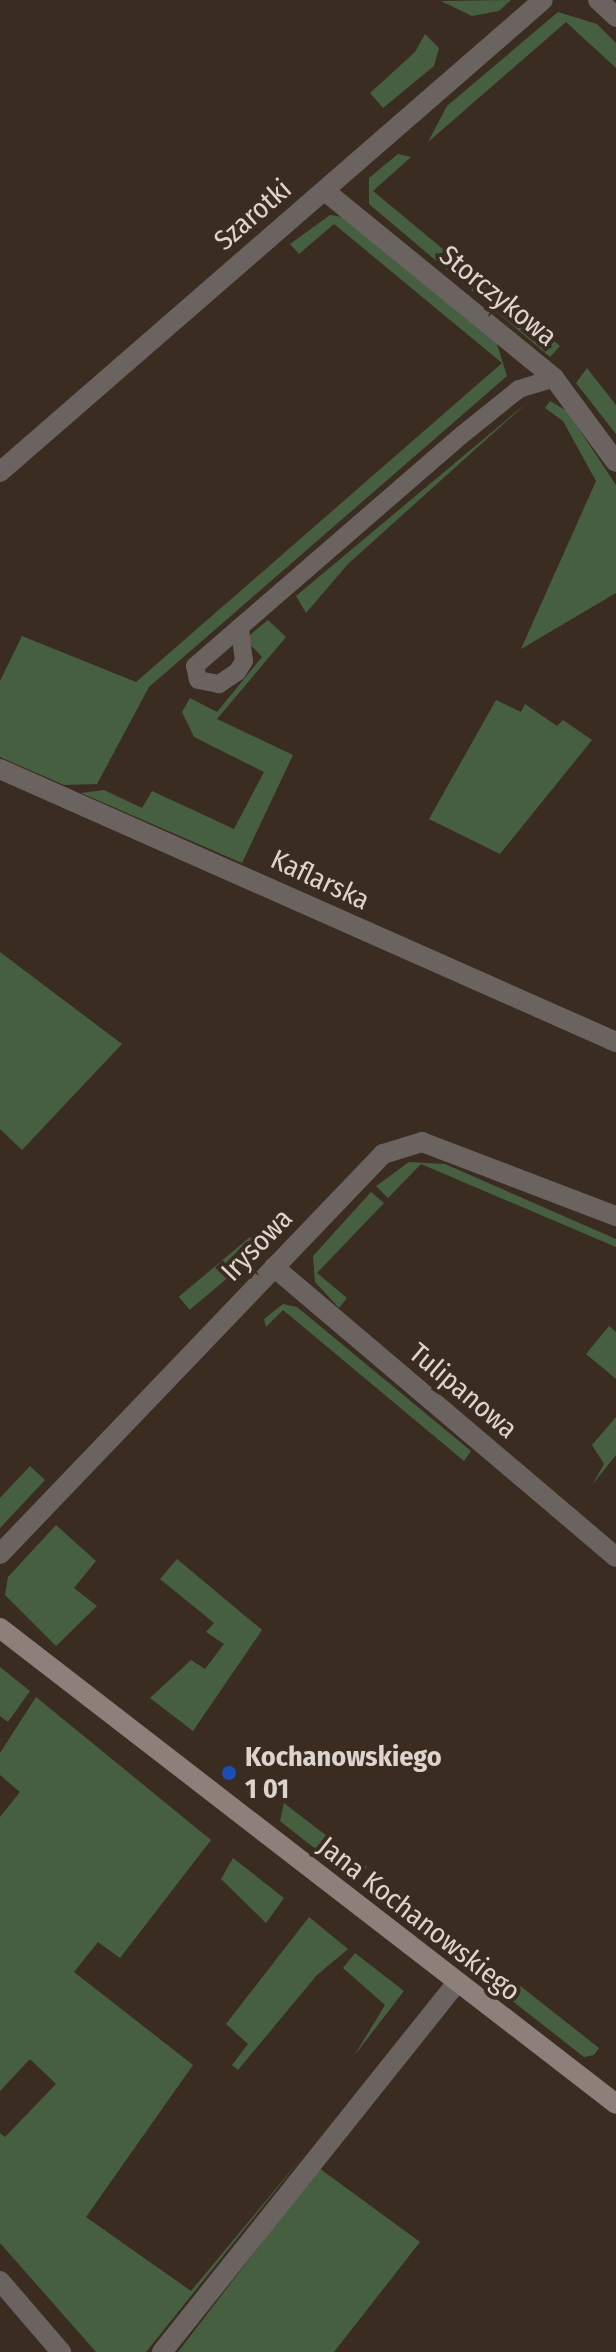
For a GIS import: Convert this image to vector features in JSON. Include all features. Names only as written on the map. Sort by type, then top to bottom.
[{"type":"street","name":"Szarotki","points":[[0,472],[543,0]]},
{"type":"street","points":[[598,0],[616,17]]},
{"type":"street","name":"Storczykowa","points":[[325,191],[554,378],[616,462]]},
{"type":"street","name":"Kaflarska","points":[[0,769],[616,1042]]},
{"type":"street","name":"Irysowa","points":[[0,1554],[383,1154],[422,1142],[616,1216]]},
{"type":"street","name":"Tulipanowa","points":[[274,1267],[616,1557]]},
{"type":"street","name":"Jana Kochanowskiego","points":[[0,1628],[616,2104]]},
{"type":"street","points":[[162,2352],[457,1983]]},
{"type":"street","points":[[0,2281],[61,2352]]},
{"type":"lane","points":[[240,629],[519,389],[554,378]]},
{"type":"green space","points":[[511,0],[499,11],[472,16],[441,1]]},
{"type":"green space","points":[[558,12],[597,24],[616,43],[616,68],[566,22],[428,142],[447,106]]},
{"type":"green space","points":[[425,34],[439,48],[434,66],[383,108],[370,93],[415,52]]},
{"type":"green space","points":[[398,154],[411,157],[373,191],[560,346],[550,357],[369,204],[369,178]]},
{"type":"green space","points":[[330,215],[343,217],[497,344],[507,376],[149,687],[97,784],[64,785],[0,757],[0,681],[22,636],[136,682],[502,363],[334,224],[299,254],[290,244]]},
{"type":"green space","points":[[587,368],[616,405],[616,434],[576,383]]},
{"type":"green space","points":[[529,401],[348,564],[306,613],[296,596]]},
{"type":"green space","points":[[550,401],[567,411],[616,485],[616,593],[521,649],[596,481],[563,421],[545,408]]},
{"type":"green space","points":[[268,620],[286,637],[217,719],[293,755],[242,863],[81,793],[104,790],[142,808],[152,791],[234,829],[264,772],[194,737],[182,712],[190,698],[217,712],[262,657],[245,639]]},
{"type":"green space","points":[[496,700],[521,712],[525,704],[557,726],[563,720],[592,740],[500,854],[429,819]]},
{"type":"green space","points":[[0,952],[122,1044],[22,1150],[0,1129]]},
{"type":"green space","points":[[409,1162],[445,1164],[616,1239],[616,1247],[421,1164],[388,1198],[376,1186]]},
{"type":"green space","points":[[371,1192],[384,1203],[317,1273],[347,1298],[339,1308],[315,1282],[313,1256]]},
{"type":"green space","points":[[250,1237],[261,1250],[190,1310],[179,1297]]},
{"type":"green space","points":[[283,1304],[297,1307],[471,1451],[464,1461],[283,1310],[266,1327],[264,1319]]},
{"type":"green space","points":[[609,1326],[616,1332],[616,1379],[586,1354]]},
{"type":"green space","points":[[616,1417],[616,1455],[592,1485],[604,1464],[592,1445]]},
{"type":"green space","points":[[30,1466],[45,1480],[0,1528],[0,1498]]},
{"type":"green space","points":[[56,1525],[96,1561],[74,1588],[97,1606],[56,1646],[5,1595],[8,1577]]},
{"type":"green space","points":[[177,1559],[262,1630],[193,1731],[150,1698],[191,1660],[205,1669],[224,1644],[206,1632],[214,1623],[160,1579]]},
{"type":"green space","points":[[0,1667],[30,1691],[8,1722],[0,1716]]},
{"type":"green space","points":[[36,1697],[211,1840],[120,1958],[98,1942],[74,1972],[193,2065],[86,2217],[191,2291],[308,2150],[146,2352],[96,2352],[0,2243],[0,2133],[5,2137],[56,2084],[30,2059],[0,2091],[0,1817],[20,1792],[0,1775],[0,1753]]},
{"type":"green space","points":[[284,1803],[367,1867],[360,1875],[351,1877],[280,1821]]},
{"type":"green space","points":[[233,1858],[284,1898],[266,1923],[221,1879]]},
{"type":"green space","points":[[309,1917],[348,1949],[317,1975],[238,2070],[232,2065],[248,2044],[226,2024]]},
{"type":"green space","points":[[355,1953],[404,1991],[354,2056],[385,2005],[343,1968]]},
{"type":"green space","points":[[505,1974],[599,2048],[594,2055],[584,2057],[501,1992]]},
{"type":"green space","points":[[319,2168],[420,2242],[334,2352],[178,2352]]},
{"type":"place","name":"Kochanowskiego 1 01","points":[[229,1773]]}]
